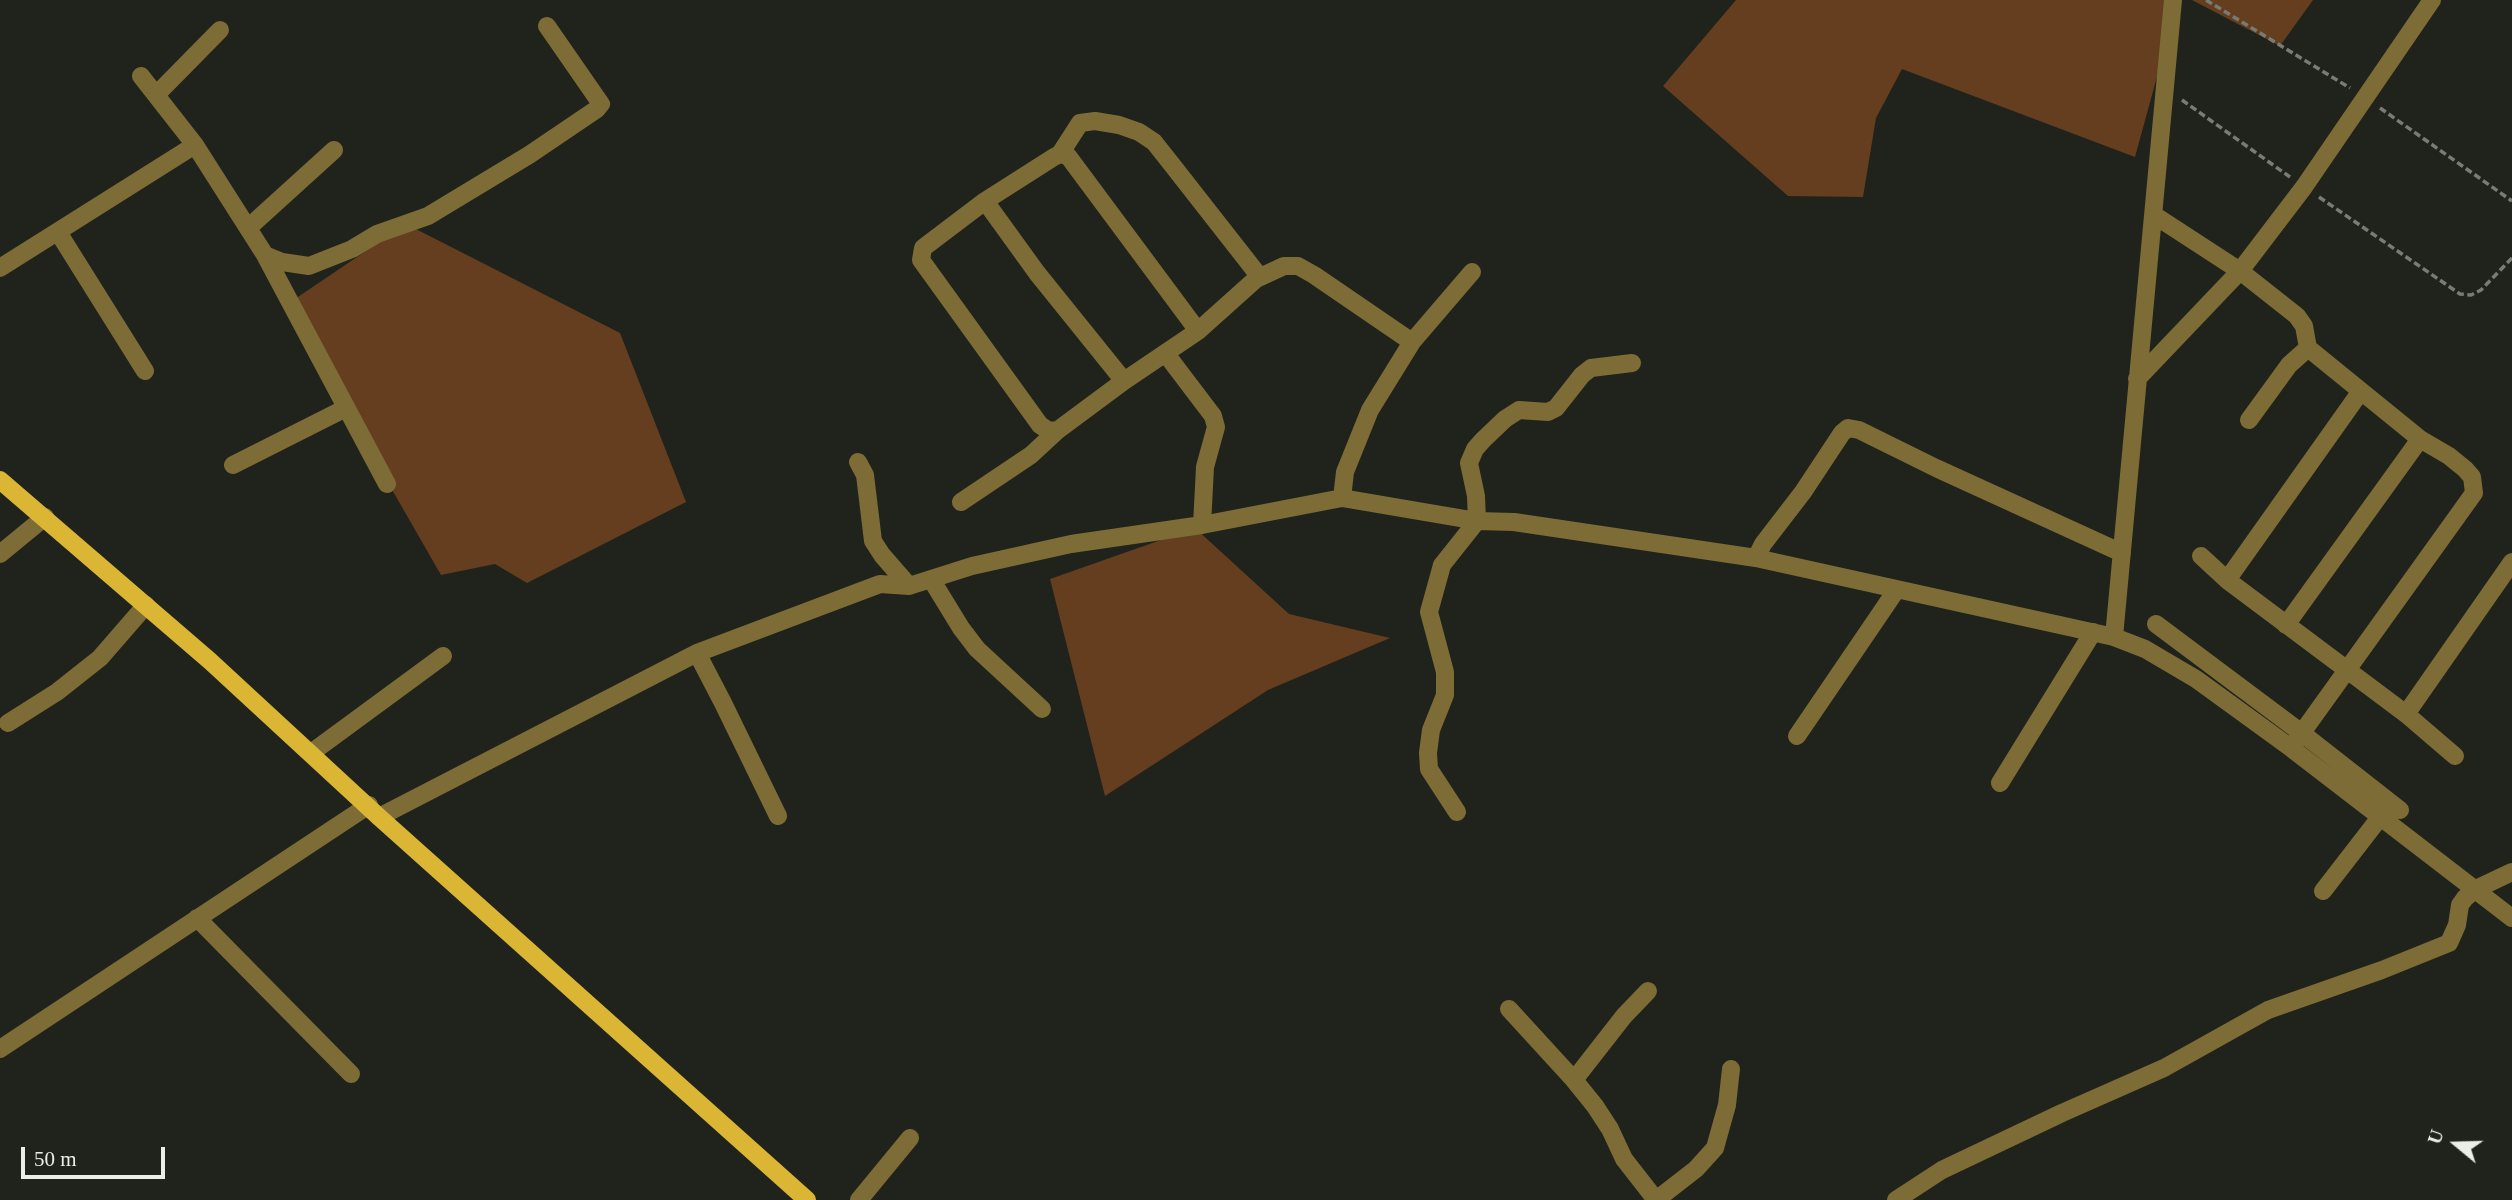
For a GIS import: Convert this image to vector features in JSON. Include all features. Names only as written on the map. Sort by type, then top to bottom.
[{"type":"main road","points":[[0,480],[311,752],[807,1200]]},
{"type":"street","points":[[2114,636],[2173,0]]},
{"type":"street","points":[[2137,379],[2240,271],[2304,187],[2432,0]]},
{"type":"street","points":[[265,255],[282,262],[309,266],[352,249],[377,234],[428,216],[529,155],[597,109],[601,104],[547,26]]},
{"type":"street","points":[[156,95],[220,30]]},
{"type":"street","points":[[141,76],[195,145],[265,255],[387,484]]},
{"type":"street","points":[[1058,430],[1049,431],[1040,425],[921,260],[923,248],[1024,174],[1060,154],[1080,123],[1095,121],[1119,125],[1139,132],[1154,142],[1255,272],[1256,279]]},
{"type":"street","points":[[0,268],[195,145]]},
{"type":"street","points":[[248,228],[334,150]]},
{"type":"street","points":[[1060,154],[1068,156],[1198,331]]},
{"type":"street","points":[[985,201],[1037,273],[1124,380]]},
{"type":"street","points":[[2154,215],[2240,271],[2297,316],[2304,326],[2308,348],[2420,439],[2465,468],[2472,477],[2474,493],[2291,748]]},
{"type":"street","points":[[58,232],[145,371]]},
{"type":"street","points":[[961,502],[1031,455],[1058,430],[1124,380],[1198,331],[1256,279],[1284,266],[1298,267],[1314,275],[1412,342]]},
{"type":"street","points":[[1342,498],[1345,472],[1370,410],[1412,342],[1472,272]]},
{"type":"street","points":[[2249,419],[2289,365],[2308,348]]},
{"type":"street","points":[[1166,354],[1213,416],[1216,427],[1205,467],[1202,525]]},
{"type":"street","points":[[1457,812],[1429,769],[1431,730],[1445,695],[1445,672],[1429,612],[1442,565],[1477,520],[1476,496],[1469,463],[1475,449],[1483,440],[1519,410],[1548,412],[1556,408],[1572,386],[1591,369],[1632,363]]},
{"type":"street","points":[[2227,580],[2361,391]]},
{"type":"street","points":[[233,465],[346,408]]},
{"type":"street","points":[[1756,558],[1769,535],[1848,428],[1859,430],[1948,474],[2122,553]]},
{"type":"street","points":[[2286,625],[2420,439]]},
{"type":"street","points":[[858,462],[865,475],[873,541],[909,586]]},
{"type":"street","points":[[0,1049],[340,825],[374,811],[697,653],[880,584],[909,586],[972,566],[1071,544],[1202,525],[1342,498],[1477,520],[1514,522],[1756,558],[2114,636],[2154,654],[2196,679],[2381,816],[2505,913]]},
{"type":"street","points":[[0,554],[45,517]]},
{"type":"street","points":[[2201,556],[2227,580],[2406,714],[2455,756]]},
{"type":"street","points":[[2406,714],[2512,562]]},
{"type":"street","points":[[931,579],[977,649],[1042,709]]},
{"type":"street","points":[[1797,736],[1897,589]]},
{"type":"street","points":[[8,723],[57,692],[100,658],[146,605]]},
{"type":"street","points":[[2156,624],[2400,810]]},
{"type":"street","points":[[2000,783],[2093,632]]},
{"type":"street","points":[[697,653],[778,816]]},
{"type":"street","points":[[311,752],[443,656]]},
{"type":"street","points":[[2323,891],[2381,816]]},
{"type":"street","points":[[1896,1200],[1921,1193],[1942,1170],[2164,1068],[2268,1010],[2449,943],[2457,925],[2460,905],[2465,898],[2476,888],[2512,872]]},
{"type":"street","points":[[197,918],[351,1074]]},
{"type":"street","points":[[1574,1080],[1624,1016],[1648,991]]},
{"type":"street","points":[[1509,1009],[1574,1080],[1610,1129],[1624,1159],[1656,1200],[1696,1169],[1715,1148],[1727,1105],[1731,1069]]},
{"type":"street","points":[[859,1200],[910,1138]]},
{"type":"path","points":[[2206,0],[2366,98],[2512,201]]},
{"type":"path","points":[[2166,89],[2460,294],[2471,295],[2481,290],[2512,258]]},
{"type":"shaded area","points":[[1736,0],[2178,0],[2135,157],[1902,69],[1876,118],[1863,197],[1788,196],[1663,86]]},
{"type":"shaded area","points":[[2192,0],[2313,0],[2280,46]]},
{"type":"shaded area","points":[[406,224],[620,333],[686,502],[527,583],[495,564],[441,575],[286,305]]},
{"type":"shaded area","points":[[1195,528],[1289,614],[1390,638],[1268,690],[1105,796],[1050,579]]}]
